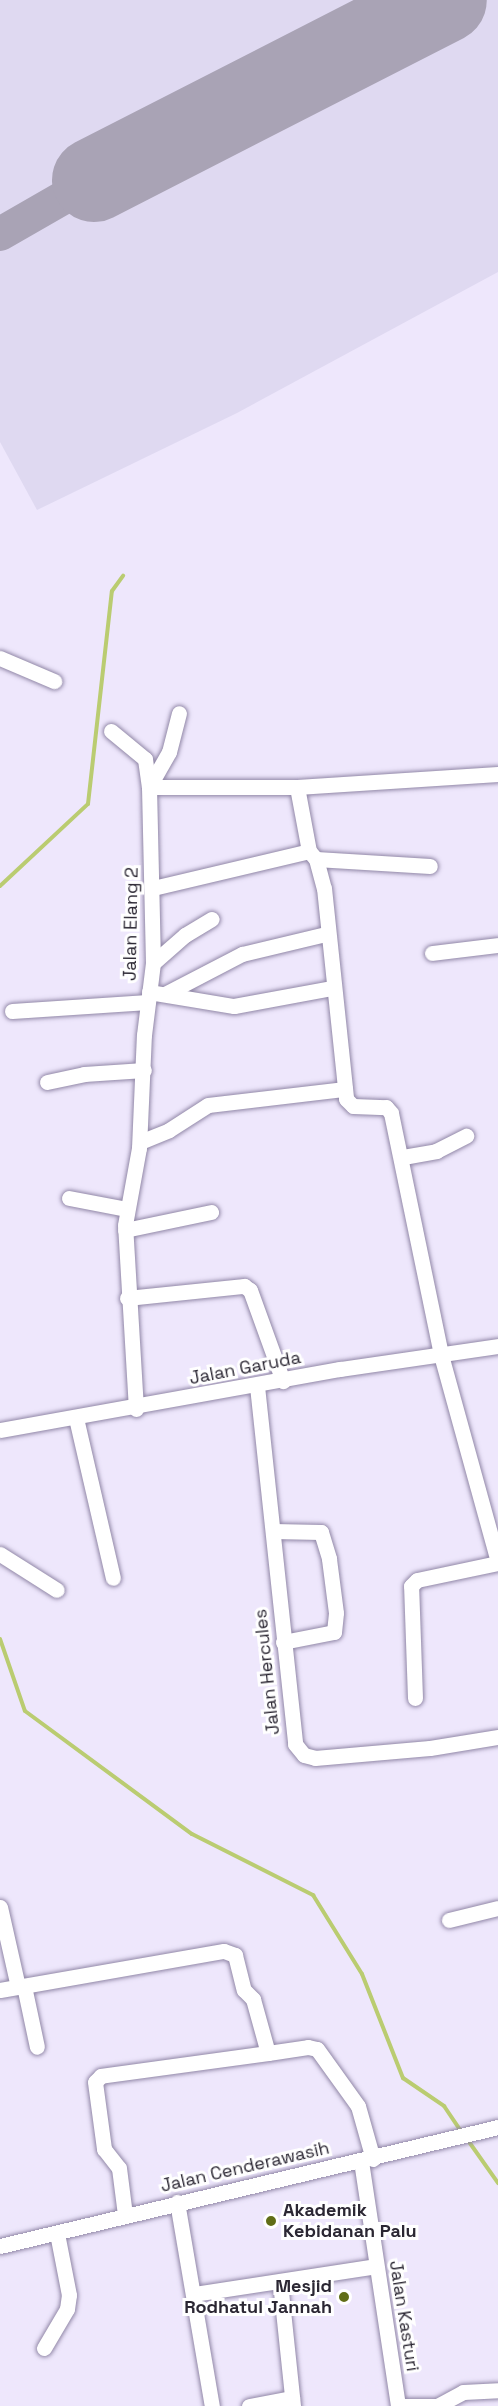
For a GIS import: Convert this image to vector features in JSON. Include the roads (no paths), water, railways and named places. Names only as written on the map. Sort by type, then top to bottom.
[{"type":"street","points":[[0,658],[54,681]]},
{"type":"street","points":[[179,713],[169,752],[149,787],[297,787],[497,779]]},
{"type":"street","name":"Jalan Elang 2","points":[[111,731],[145,759],[149,787],[153,888],[154,996],[144,1070],[140,1142],[126,1209],[125,1230],[127,1298],[136,1409]]},
{"type":"street","points":[[297,787],[312,855],[324,888],[326,934],[346,1099],[353,1106],[389,1109],[404,1157],[441,1355],[498,1562],[417,1580],[411,1586],[415,1698]]},
{"type":"street","points":[[153,888],[312,855],[430,866]]},
{"type":"street","points":[[153,963],[185,935],[212,919]]},
{"type":"street","points":[[154,996],[242,954],[326,934]]},
{"type":"street","points":[[432,953],[498,945]]},
{"type":"street","points":[[12,1011],[154,996],[234,1006],[332,988]]},
{"type":"street","points":[[47,1082],[84,1074],[144,1070]]},
{"type":"street","points":[[140,1142],[169,1130],[208,1105],[345,1089]]},
{"type":"street","points":[[404,1157],[436,1151],[466,1136]]},
{"type":"street","points":[[69,1198],[126,1209]]},
{"type":"street","points":[[125,1230],[211,1212]]},
{"type":"street","points":[[127,1298],[244,1286],[250,1290],[283,1381]]},
{"type":"street","name":"Jalan Garuda","points":[[0,1430],[136,1409],[283,1381],[498,1346]]},
{"type":"street","name":"Jalan Hercules","points":[[257,1386],[292,1731],[304,1755],[315,1758],[430,1748],[498,1737]]},
{"type":"street","points":[[76,1418],[113,1578]]},
{"type":"street","points":[[273,1531],[321,1532],[329,1558],[336,1613],[334,1632],[283,1642]]},
{"type":"street","points":[[0,1554],[57,1590]]},
{"type":"street","points":[[0,1907],[37,2048]]},
{"type":"street","points":[[449,1920],[498,1908]]},
{"type":"street","points":[[0,1990],[228,1951],[235,1955],[244,1990],[254,1999],[268,2053],[97,2078],[95,2087],[104,2149],[119,2168],[125,2216]]},
{"type":"street","name":"Jalan Kasturi","points":[[268,2053],[308,2047],[317,2049],[358,2106],[367,2160],[376,2266],[398,2406]]},
{"type":"street","name":"Jalan Cenderawasih","points":[[0,2246],[177,2202],[439,2143],[494,2128]]},
{"type":"street","points":[[177,2202],[212,2406]]},
{"type":"street","points":[[45,2348],[68,2310],[69,2295],[57,2233]]},
{"type":"street","points":[[194,2294],[376,2266]]},
{"type":"street","points":[[249,2406],[293,2402],[280,2282]]},
{"type":"street","points":[[402,2406],[437,2406],[463,2392],[498,2390]]},
{"type":"waterway","points":[[0,886],[88,804],[112,591],[123,576]]},
{"type":"waterway","points":[[0,1639],[25,1711],[192,1834],[313,1895],[362,1974],[403,2078],[444,2106],[461,2131]]},
{"type":"waterway","points":[[467,2139],[498,2183]]},
{"type":"place","name":"Akademik Kebidanan Palu","points":[[271,2221]]},
{"type":"place","name":"Mesjid Rodhatul Jannah","points":[[344,2297]]}]
